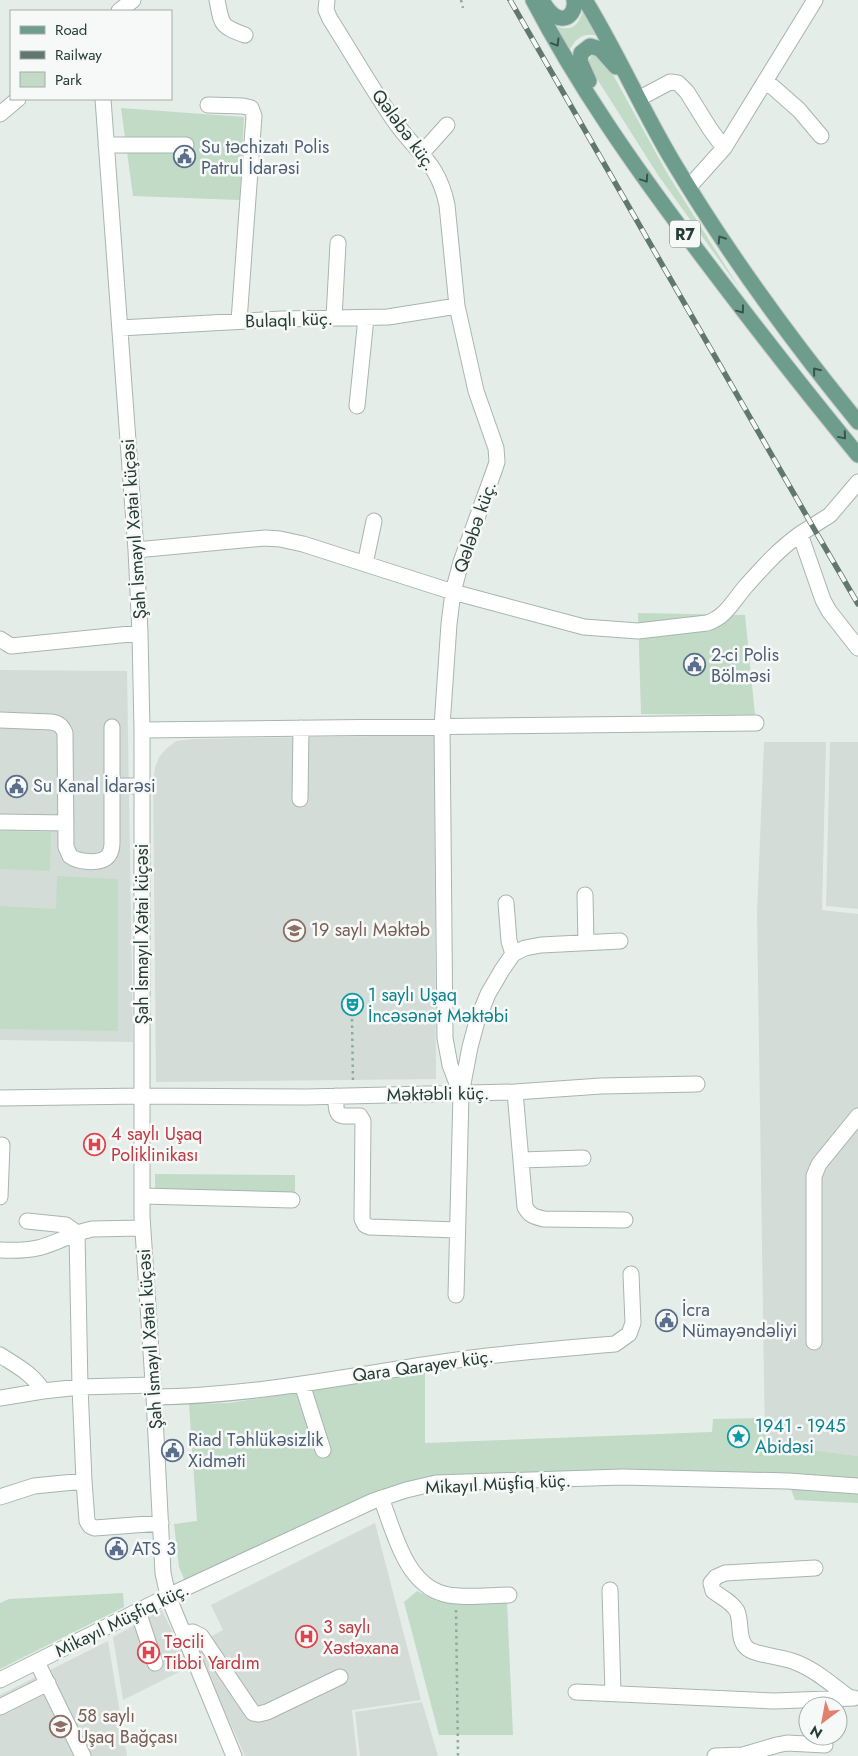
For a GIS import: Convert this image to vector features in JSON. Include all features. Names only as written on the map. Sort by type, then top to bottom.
[{"type":"main road","name":"R7","points":[[533,0],[562,54],[648,184],[748,319],[858,455]]},
{"type":"main road","points":[[542,0],[556,17],[564,18],[570,16],[574,11],[574,0]]},
{"type":"main road","name":"R7","points":[[586,0],[640,98],[658,135],[731,254],[812,366],[858,422]]},
{"type":"main road","points":[[629,155],[582,70],[580,61],[581,53],[584,49],[590,46],[600,49],[607,55],[640,98]]},
{"type":"street","points":[[120,10],[133,0]]},
{"type":"street","points":[[217,0],[222,23],[226,28],[245,35]]},
{"type":"street","name":"Qələbə küç.","points":[[327,0],[326,10],[330,19],[394,120],[422,153],[444,189],[457,306],[476,391],[496,448],[497,462],[460,562],[453,592],[442,726],[445,1038],[448,1059],[460,1094]]},
{"type":"street","points":[[689,187],[724,148],[815,0]]},
{"type":"street","points":[[766,81],[799,110],[821,136]]},
{"type":"street","points":[[640,98],[670,82],[678,83],[687,92],[710,130],[724,148]]},
{"type":"street","points":[[0,114],[17,100]]},
{"type":"street","name":"Şah İsmayıl Xətai küçəsi","points":[[103,100],[136,550],[140,633],[142,730],[142,1228],[154,1391],[163,1573],[168,1596],[234,1756]]},
{"type":"street","points":[[208,105],[243,106],[251,108],[254,116],[240,321]]},
{"type":"street","points":[[422,153],[447,125]]},
{"type":"street","points":[[106,146],[186,145]]},
{"type":"street","points":[[334,318],[338,243]]},
{"type":"street","name":"Bulaqlı küç.","points":[[120,328],[240,321],[404,316],[457,306]]},
{"type":"street","points":[[357,406],[366,318]]},
{"type":"street","points":[[136,550],[265,538],[280,539],[303,544],[453,592],[584,627],[638,631],[707,624],[717,620],[777,552],[800,534],[830,515],[858,482]]},
{"type":"street","points":[[365,564],[374,521]]},
{"type":"street","points":[[800,534],[823,600],[829,611],[858,648]]},
{"type":"street","points":[[0,639],[11,646],[140,633]]},
{"type":"street","points":[[0,720],[51,722],[58,723],[63,727],[65,733],[66,847],[70,856],[82,861],[101,860],[111,852],[112,727]]},
{"type":"street","points":[[142,730],[756,723]]},
{"type":"street","points":[[300,799],[301,728]]},
{"type":"street","points":[[112,786],[142,786]]},
{"type":"street","points":[[0,822],[66,823]]},
{"type":"street","points":[[585,895],[586,943]]},
{"type":"street","points":[[506,903],[509,941],[513,954]]},
{"type":"street","points":[[456,1295],[460,1094],[477,1021],[488,994],[513,954],[525,948],[540,945],[620,941]]},
{"type":"street","points":[[515,1092],[609,1086],[697,1084]]},
{"type":"street","name":"Məktəbli küç.","points":[[0,1098],[352,1096],[515,1092],[526,1207],[529,1213],[544,1219],[625,1220]]},
{"type":"street","points":[[336,1096],[337,1114],[342,1116],[360,1116],[363,1121],[362,1219],[365,1225],[370,1227],[457,1230]]},
{"type":"street","points":[[814,1342],[814,1176],[819,1164],[858,1116]]},
{"type":"street","points":[[0,1197],[2,1145]]},
{"type":"street","points":[[521,1160],[583,1158]]},
{"type":"street","points":[[142,1196],[292,1200]]},
{"type":"street","points":[[27,1221],[66,1224],[77,1233],[80,1387],[87,1521],[90,1526],[95,1528],[160,1523]]},
{"type":"street","points":[[0,1250],[35,1250],[92,1229],[142,1228]]},
{"type":"street","name":"Qara Qarayev küç.","points":[[0,1398],[80,1387],[154,1391],[199,1397],[302,1384],[472,1358],[615,1344],[629,1334],[633,1323],[631,1274]]},
{"type":"street","points":[[0,1356],[27,1372],[39,1383],[43,1391]]},
{"type":"street","points":[[302,1384],[323,1450]]},
{"type":"street","name":"Mikayıl Müşfiq küç.","points":[[0,1680],[168,1596],[381,1498],[436,1484],[622,1477],[788,1481],[858,1486]]},
{"type":"street","points":[[0,1497],[34,1486],[84,1481]]},
{"type":"street","points":[[381,1498],[407,1563],[425,1584],[436,1591],[456,1596],[509,1595]]},
{"type":"street","points":[[815,1568],[725,1574],[716,1577],[711,1583],[713,1591],[731,1604],[737,1612],[746,1648],[786,1658],[797,1663],[818,1673],[854,1698]]},
{"type":"street","points":[[610,1590],[613,1693]]},
{"type":"street","points":[[138,1611],[155,1663]]},
{"type":"street","points":[[183,1633],[192,1632],[201,1636],[253,1713],[267,1712],[340,1677]]},
{"type":"street","points":[[37,1662],[83,1756]]},
{"type":"street","points":[[0,1707],[48,1683]]},
{"type":"street","points":[[576,1692],[774,1701],[854,1698]]},
{"type":"street","points":[[715,1756],[743,1755],[771,1746],[787,1743],[798,1744]]},
{"type":"path","points":[[461,0],[463,8]]},
{"type":"path","points":[[352,1019],[352,1096]]},
{"type":"path","points":[[456,1596],[458,1756]]},
{"type":"shaded area","points":[[0,670],[127,671],[133,1042],[0,1040]]},
{"type":"shaded area","name":"19 saylı Məktəb","points":[[434,735],[436,1079],[156,1082],[153,781],[159,757],[176,741],[192,739]]},
{"type":"shaded area","points":[[764,742],[826,742],[822,910],[858,914],[858,1456],[765,1444],[757,913]]},
{"type":"shaded area","points":[[830,742],[858,742],[858,909],[826,906]]},
{"type":"shaded area","name":"3 saylı Xəstəxana","points":[[375,1523],[421,1700],[352,1710],[357,1756],[245,1756],[195,1645],[223,1630],[211,1605]]},
{"type":"shaded area","name":"Təcili Tibbi Yardım","points":[[162,1610],[189,1667],[123,1700],[113,1637]]},
{"type":"shaded area","name":"58 saylı Uşaq Bağçası","points":[[108,1641],[127,1756],[0,1756],[0,1695]]},
{"type":"shaded area","points":[[422,1702],[438,1756],[360,1756],[355,1712]]},
{"type":"green space","points":[[584,6],[601,37],[595,35],[582,36],[569,51],[553,25],[560,28],[571,28],[578,22]]},
{"type":"green space","points":[[592,55],[606,62],[667,173],[740,289],[658,175],[587,63]]},
{"type":"green space","name":"Su təchizatı Polis Patrul İdarəsi","points":[[121,108],[244,117],[240,200],[133,196]]},
{"type":"green space","name":"2-ci Polis Bölməsi","points":[[638,613],[745,615],[755,715],[641,714]]},
{"type":"green space","points":[[0,831],[51,832],[50,871],[0,869]]},
{"type":"green space","points":[[57,876],[118,879],[118,1031],[0,1029],[0,906],[56,909]]},
{"type":"green space","points":[[155,1174],[295,1175],[295,1193],[155,1191]]},
{"type":"green space","points":[[425,1372],[425,1443],[712,1432],[713,1419],[765,1418],[765,1444],[858,1456],[858,1503],[795,1500],[788,1481],[622,1477],[406,1490],[187,1586],[179,1567],[174,1524],[197,1521],[189,1404],[229,1403]]},
{"type":"green space","points":[[417,1591],[437,1601],[507,1602],[513,1735],[439,1735],[404,1602]]},
{"type":"green space","points":[[123,1593],[124,1607],[0,1669],[0,1603],[9,1599]]},
{"type":"railway","points":[[510,0],[858,604]]},
{"type":"place","name":"Su təchizatı Polis Patrul İdarəsi","points":[[185,157]]},
{"type":"place","name":"2-ci Polis Bölməsi","points":[[695,665]]},
{"type":"place","name":"Su Kanal İdarəsi","points":[[17,786]]},
{"type":"place","name":"19 saylı Məktəb","points":[[295,930]]},
{"type":"place","name":"1 saylı Uşaq İncəsənət Məktəbi","points":[[352,1005]]},
{"type":"place","name":"4 saylı Uşaq Poliklinikası","points":[[95,1144]]},
{"type":"place","name":"İcra Nümayəndəliyi","points":[[666,1320]]},
{"type":"place","name":"1941 - 1945 Abidəsi","points":[[739,1436]]},
{"type":"place","name":"Riad Təhlükəsizlik Xidməti","points":[[172,1450]]},
{"type":"place","name":"ATS 3","points":[[116,1549]]},
{"type":"place","name":"3 saylı Xəstəxana","points":[[307,1637]]},
{"type":"place","name":"Təcili Tibbi Yardım","points":[[148,1652]]},
{"type":"place","name":"58 saylı Uşaq Bağçası","points":[[61,1726]]}]
